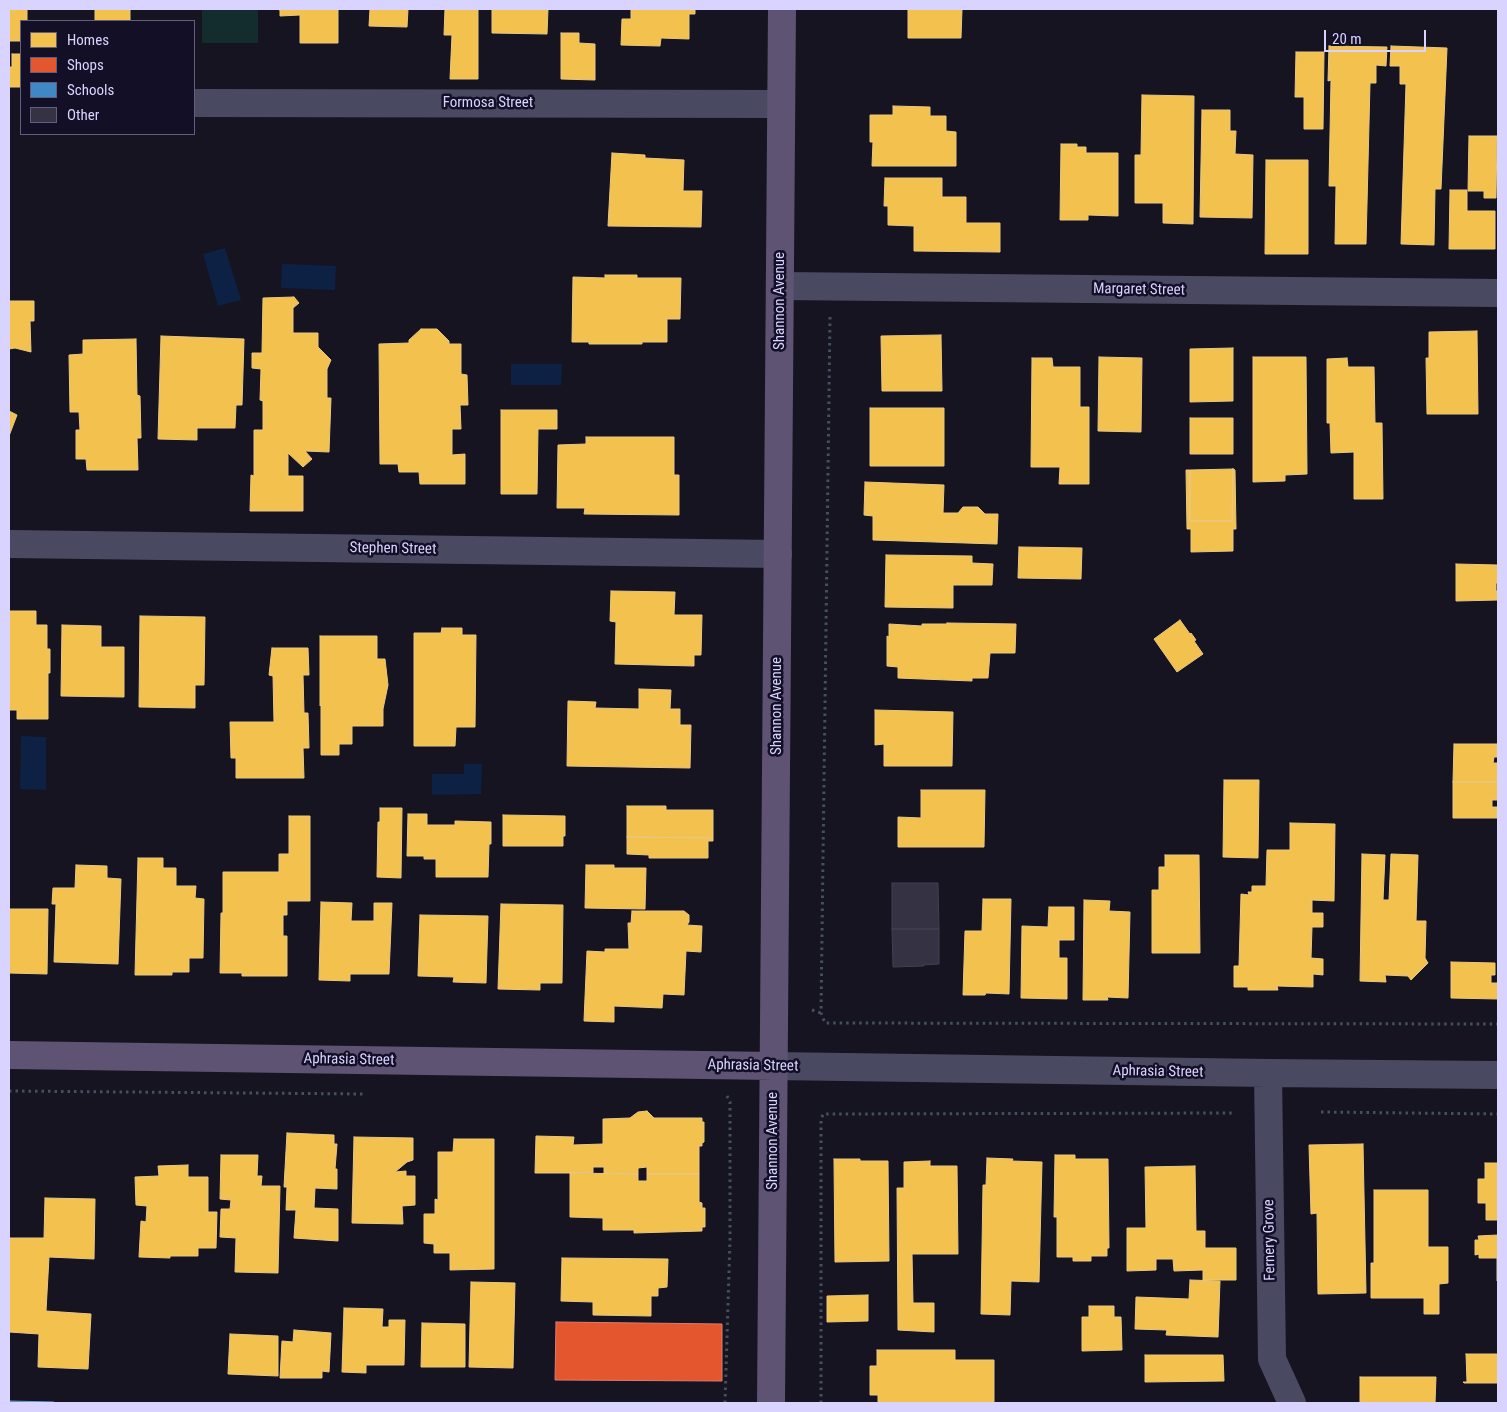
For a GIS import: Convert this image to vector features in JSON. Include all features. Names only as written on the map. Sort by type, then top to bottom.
[{"type":"main road","name":"Shannon Avenue","points":[[771,1403],[782,9]]},
{"type":"main road","name":"Aphrasia Street","points":[[9,1054],[774,1066]]},
{"type":"street","name":"Formosa Street","points":[[195,103],[781,104]]},
{"type":"street","name":"Margaret Street","points":[[780,286],[1498,293]]},
{"type":"street","name":"Stephen Street","points":[[9,544],[778,554]]},
{"type":"street","name":"Aphrasia Street","points":[[774,1066],[1498,1075]]},
{"type":"street","name":"Fernery Grove","points":[[1268,1073],[1272,1359],[1292,1403]]},
{"type":"path","points":[[830,287],[821,1013],[825,1022],[1498,1024]]},
{"type":"path","points":[[812,1010],[821,1013]]},
{"type":"path","points":[[725,1403],[730,1220],[730,1102],[727,1095]]},
{"type":"path","points":[[1321,1112],[1498,1114]]},
{"type":"path","points":[[820,1403],[821,1120],[823,1114],[1234,1113]]},
{"type":"green space","points":[[202,9],[258,9],[258,43],[202,43]]},
{"type":"water","points":[[225,248],[241,300],[218,306],[203,254]]},
{"type":"water","points":[[282,264],[336,266],[335,290],[281,288]]},
{"type":"water","points":[[511,364],[562,364],[561,385],[511,385]]},
{"type":"water","points":[[21,736],[46,737],[46,790],[20,789]]},
{"type":"water","points":[[464,764],[482,764],[481,794],[432,795],[432,774],[464,774]]},
{"type":"building: Homes","points":[[9,9],[27,9],[27,20],[20,20],[20,41],[9,41]]},
{"type":"building: Homes","points":[[95,9],[130,9],[130,20],[95,20]]},
{"type":"building: Homes","points":[[276,9],[338,9],[338,43],[300,43],[300,15],[280,16],[280,10]]},
{"type":"building: Homes","points":[[370,9],[408,9],[407,27],[369,26]]},
{"type":"building: Homes","points":[[445,9],[478,9],[478,79],[450,79],[452,35],[444,35]]},
{"type":"building: Homes","points":[[492,9],[548,9],[547,34],[492,33]]},
{"type":"building: Homes","points":[[631,9],[695,9],[695,14],[689,14],[689,39],[661,38],[660,46],[621,45],[622,19],[631,19]]},
{"type":"building: Homes","points":[[908,9],[962,9],[961,38],[908,38]]},
{"type":"building: Homes","points":[[561,33],[579,33],[579,43],[595,44],[595,80],[561,79]]},
{"type":"building: Homes","points":[[1329,46],[1387,47],[1386,66],[1376,65],[1376,83],[1370,83],[1366,244],[1335,244],[1336,186],[1329,186],[1331,80],[1328,81]]},
{"type":"building: Homes","points":[[1391,46],[1447,48],[1441,189],[1435,189],[1434,245],[1401,244],[1406,84],[1400,84],[1400,66],[1390,66]]},
{"type":"building: Homes","points":[[1296,52],[1324,52],[1323,129],[1304,129],[1304,97],[1295,97]]},
{"type":"building: Homes","points":[[12,54],[20,54],[20,87],[9,87],[9,67],[12,67]]},
{"type":"building: Homes","points":[[1142,95],[1194,96],[1193,224],[1163,223],[1163,203],[1135,203],[1135,155],[1141,155]]},
{"type":"building: Homes","points":[[893,106],[930,107],[930,116],[946,116],[946,131],[956,132],[956,166],[872,166],[873,142],[870,142],[870,115],[893,115]]},
{"type":"building: Homes","points":[[1202,110],[1230,110],[1230,131],[1236,131],[1235,154],[1253,155],[1252,218],[1200,217]]},
{"type":"building: Homes","points":[[1469,136],[1497,136],[1496,198],[1484,198],[1484,191],[1468,191]]},
{"type":"building: Homes","points":[[1061,144],[1077,144],[1077,147],[1086,147],[1086,153],[1118,153],[1118,216],[1088,215],[1088,220],[1060,220]]},
{"type":"building: Homes","points":[[612,153],[645,155],[645,158],[684,160],[683,191],[702,191],[701,227],[608,226]]},
{"type":"building: Homes","points":[[1266,160],[1308,160],[1308,254],[1265,254]]},
{"type":"building: Homes","points":[[885,178],[942,178],[942,197],[966,197],[966,223],[1000,223],[1000,252],[914,251],[914,226],[888,225],[888,206],[884,206]]},
{"type":"building: Homes","points":[[1450,190],[1467,190],[1467,211],[1495,211],[1495,249],[1449,249]]},
{"type":"building: Homes","points":[[605,275],[637,275],[637,278],[681,278],[680,319],[667,319],[667,342],[589,344],[589,342],[572,342],[573,277],[605,278]]},
{"type":"building: Homes","points":[[294,297],[299,303],[293,308],[293,333],[318,333],[318,347],[331,360],[327,369],[327,398],[331,398],[329,452],[305,451],[312,459],[303,467],[288,453],[288,476],[303,476],[303,511],[250,511],[251,475],[254,476],[254,430],[263,430],[263,401],[260,400],[261,369],[252,368],[252,353],[262,353],[263,298]]},
{"type":"building: Homes","points":[[9,301],[34,301],[34,321],[30,321],[31,352],[15,348],[9,349]]},
{"type":"building: Homes","points":[[421,329],[437,329],[449,341],[449,344],[461,344],[461,374],[467,375],[468,405],[460,405],[461,429],[452,429],[452,455],[465,454],[465,484],[420,484],[419,472],[399,472],[398,464],[380,464],[379,344],[409,343],[409,340]]},
{"type":"building: Homes","points":[[1477,331],[1478,414],[1427,414],[1426,358],[1429,358],[1429,332]]},
{"type":"building: Homes","points":[[941,335],[942,391],[882,391],[881,336]]},
{"type":"building: Homes","points":[[161,336],[244,339],[242,405],[236,405],[235,428],[197,428],[197,440],[158,439]]},
{"type":"building: Homes","points":[[136,339],[137,395],[140,396],[141,438],[137,438],[138,470],[87,470],[86,459],[76,459],[76,430],[80,430],[79,412],[70,412],[69,355],[83,354],[83,340]]},
{"type":"building: Homes","points":[[1233,348],[1233,401],[1190,402],[1190,349]]},
{"type":"building: Homes","points":[[1099,357],[1142,358],[1141,432],[1098,431]]},
{"type":"building: Homes","points":[[1253,357],[1306,357],[1307,474],[1285,475],[1285,481],[1253,482]]},
{"type":"building: Homes","points":[[1032,358],[1052,358],[1053,367],[1080,367],[1080,407],[1089,407],[1089,484],[1059,484],[1060,467],[1031,467]]},
{"type":"building: Homes","points":[[1347,358],[1348,367],[1374,367],[1375,423],[1382,423],[1383,499],[1354,499],[1354,452],[1331,453],[1330,423],[1327,423],[1327,359]]},
{"type":"building: Homes","points":[[870,408],[944,408],[944,466],[870,466]]},
{"type":"building: Homes","points":[[501,410],[557,410],[557,429],[538,429],[537,494],[501,494]]},
{"type":"building: Homes","points":[[9,411],[17,415],[9,436]]},
{"type":"building: Homes","points":[[1190,418],[1233,418],[1233,454],[1190,454]]},
{"type":"building: Homes","points":[[586,437],[674,437],[674,475],[679,475],[679,515],[584,514],[585,508],[557,508],[558,445],[586,444]]},
{"type":"building: Homes","points":[[1233,469],[1235,470],[1236,529],[1233,529],[1233,551],[1191,552],[1191,529],[1187,529],[1186,470],[1190,470],[1190,521],[1232,521]]},
{"type":"building: Homes","points":[[1233,469],[1232,521],[1190,521],[1190,470]]},
{"type":"building: Homes","points":[[865,482],[944,485],[943,513],[958,513],[963,507],[978,507],[985,514],[998,514],[997,544],[873,540],[873,516],[864,515]]},
{"type":"building: Homes","points":[[1019,547],[1082,548],[1081,579],[1018,578]]},
{"type":"building: Homes","points":[[886,555],[972,556],[972,563],[993,564],[992,585],[953,585],[953,608],[885,607]]},
{"type":"building: Homes","points":[[1456,564],[1498,565],[1496,591],[1498,591],[1498,600],[1456,601]]},
{"type":"building: Homes","points":[[611,591],[675,592],[674,615],[702,615],[701,655],[694,655],[694,666],[615,664],[616,622],[610,621]]},
{"type":"building: Homes","points":[[9,611],[36,611],[36,625],[47,625],[47,649],[50,649],[48,719],[17,719],[17,710],[9,710]]},
{"type":"building: Homes","points":[[140,616],[205,617],[204,685],[195,685],[195,708],[139,707]]},
{"type":"building: Homes","points":[[1180,620],[1196,640],[1194,641],[1203,654],[1177,672],[1154,639]]},
{"type":"building: Homes","points":[[889,624],[922,626],[922,624],[1016,624],[1015,653],[990,653],[988,678],[972,678],[972,681],[898,678],[898,667],[887,666]]},
{"type":"building: Homes","points":[[62,625],[101,626],[101,647],[124,647],[124,697],[61,696]]},
{"type":"building: Homes","points":[[442,628],[462,628],[462,635],[476,635],[475,727],[456,727],[455,746],[414,746],[414,633],[441,633]]},
{"type":"building: Homes","points":[[320,636],[377,636],[377,659],[385,659],[388,685],[383,709],[383,726],[352,726],[352,744],[339,744],[339,755],[321,755]]},
{"type":"building: Homes","points":[[272,648],[308,648],[309,675],[303,675],[304,713],[308,713],[309,748],[303,748],[304,778],[236,778],[236,758],[231,758],[230,722],[274,722],[273,676],[269,675]]},
{"type":"building: Homes","points":[[639,689],[671,690],[670,709],[680,709],[680,725],[691,725],[690,768],[567,766],[568,701],[596,702],[595,708],[639,709]]},
{"type":"building: Homes","points":[[875,710],[953,712],[952,766],[884,766],[884,744],[875,745]]},
{"type":"building: Homes","points":[[1454,744],[1497,744],[1497,757],[1494,757],[1493,763],[1498,763],[1498,782],[1453,782]]},
{"type":"building: Homes","points":[[1224,780],[1259,780],[1258,858],[1223,857]]},
{"type":"building: Homes","points":[[1453,782],[1498,782],[1498,800],[1492,800],[1492,807],[1497,807],[1497,818],[1453,818]]},
{"type":"building: Homes","points":[[921,790],[985,790],[984,847],[898,847],[898,817],[921,818]]},
{"type":"building: Homes","points":[[627,806],[666,806],[666,810],[713,810],[713,838],[627,837]]},
{"type":"building: Homes","points":[[380,808],[402,808],[401,878],[377,877]]},
{"type":"building: Homes","points":[[408,814],[427,814],[427,825],[455,825],[455,821],[491,822],[488,877],[436,877],[436,859],[424,859],[424,856],[407,856]]},
{"type":"building: Homes","points":[[503,815],[565,816],[563,846],[503,846]]},
{"type":"building: Homes","points":[[289,816],[310,816],[310,901],[287,901],[287,915],[283,915],[283,936],[287,936],[287,976],[242,976],[242,973],[220,973],[223,872],[279,872],[279,854],[289,854]]},
{"type":"building: Homes","points":[[1290,823],[1335,824],[1334,901],[1312,900],[1312,913],[1323,913],[1323,927],[1312,927],[1311,958],[1323,959],[1323,975],[1313,974],[1313,987],[1277,986],[1278,990],[1248,990],[1248,987],[1234,987],[1234,966],[1239,966],[1241,894],[1249,895],[1248,892],[1252,892],[1252,886],[1266,886],[1267,850],[1290,850]]},
{"type":"building: Homes","points":[[627,837],[713,838],[713,841],[708,841],[708,858],[649,858],[649,855],[627,854]]},
{"type":"building: Homes","points":[[1362,854],[1385,855],[1383,900],[1389,900],[1391,854],[1418,855],[1416,921],[1426,921],[1425,958],[1428,963],[1411,980],[1408,976],[1385,975],[1386,982],[1360,981]]},
{"type":"building: Homes","points":[[1165,855],[1199,855],[1200,953],[1152,953],[1152,890],[1159,890],[1159,867],[1165,867]]},
{"type":"building: Homes","points":[[138,858],[163,858],[163,868],[176,868],[176,886],[196,886],[195,898],[204,899],[203,958],[189,958],[189,972],[172,972],[172,975],[135,975]]},
{"type":"building: Homes","points":[[76,865],[107,866],[107,878],[121,879],[118,964],[54,962],[56,904],[52,904],[53,888],[75,888]]},
{"type":"building: Homes","points":[[586,865],[614,865],[614,868],[646,868],[645,909],[585,908]]},
{"type":"building: Homes","points":[[983,899],[1011,899],[1009,994],[963,995],[965,931],[982,931]]},
{"type":"building: Homes","points":[[1084,900],[1110,901],[1109,911],[1130,912],[1128,998],[1107,997],[1108,1000],[1083,1000]]},
{"type":"building: Homes","points":[[321,902],[352,903],[351,921],[374,921],[374,903],[392,903],[389,974],[350,974],[350,981],[319,980]]},
{"type":"building: Homes","points":[[501,904],[563,905],[562,983],[540,983],[540,990],[498,989]]},
{"type":"building: Homes","points":[[1049,907],[1074,907],[1074,940],[1059,940],[1059,958],[1067,958],[1067,999],[1021,998],[1022,926],[1048,927]]},
{"type":"building: Homes","points":[[9,909],[48,909],[47,974],[9,973]]},
{"type":"building: Homes","points":[[632,911],[684,911],[689,915],[687,925],[702,926],[701,952],[686,951],[684,995],[663,994],[662,1008],[614,1006],[614,1022],[584,1021],[587,951],[605,952],[605,949],[629,949],[628,923],[631,923]]},
{"type":"building: Homes","points":[[420,915],[488,916],[486,983],[453,982],[454,977],[418,976]]},
{"type":"building: Homes","points":[[1451,962],[1495,963],[1495,975],[1491,975],[1491,983],[1498,983],[1498,999],[1451,998]]},
{"type":"building: Homes","points":[[647,1111],[654,1118],[702,1118],[702,1122],[704,1122],[704,1142],[702,1146],[699,1146],[699,1174],[647,1174],[647,1167],[638,1168],[638,1174],[604,1173],[604,1167],[593,1167],[593,1173],[535,1173],[536,1136],[574,1137],[573,1145],[603,1144],[603,1119],[630,1118],[638,1112]]},
{"type":"building: Homes","points":[[287,1133],[334,1135],[334,1144],[337,1144],[335,1169],[337,1169],[337,1189],[315,1188],[314,1208],[338,1209],[338,1241],[294,1238],[296,1210],[286,1210],[287,1187],[284,1187]]},
{"type":"building: Homes","points":[[354,1137],[413,1138],[413,1160],[407,1162],[395,1172],[406,1171],[406,1176],[415,1176],[415,1205],[402,1206],[403,1224],[352,1223]]},
{"type":"building: Homes","points":[[454,1139],[494,1139],[494,1269],[450,1270],[450,1253],[434,1253],[434,1244],[424,1243],[424,1214],[435,1214],[435,1199],[438,1200],[438,1152],[453,1152]]},
{"type":"building: Homes","points":[[1363,1144],[1366,1293],[1318,1294],[1317,1213],[1311,1214],[1309,1145]]},
{"type":"building: Homes","points":[[221,1155],[258,1155],[257,1176],[262,1176],[261,1186],[280,1186],[278,1273],[235,1272],[236,1238],[220,1237],[221,1209],[230,1209],[231,1200],[220,1199]]},
{"type":"building: Homes","points":[[1055,1155],[1075,1155],[1075,1159],[1108,1159],[1109,1248],[1107,1248],[1107,1256],[1091,1256],[1091,1261],[1073,1261],[1073,1257],[1057,1257],[1057,1217],[1054,1217]]},
{"type":"building: Homes","points":[[987,1158],[1042,1162],[1039,1282],[1011,1281],[1010,1315],[981,1314],[983,1185],[986,1185]]},
{"type":"building: Homes","points":[[834,1159],[888,1161],[889,1261],[835,1262]]},
{"type":"building: Homes","points":[[930,1161],[930,1166],[957,1166],[958,1254],[912,1254],[913,1303],[934,1303],[934,1332],[898,1330],[897,1188],[904,1188],[904,1162]]},
{"type":"building: Homes","points":[[1485,1163],[1498,1163],[1498,1220],[1486,1220],[1486,1203],[1478,1203],[1478,1179],[1485,1179]]},
{"type":"building: Homes","points":[[188,1165],[188,1177],[208,1177],[208,1212],[217,1212],[216,1248],[198,1248],[198,1256],[170,1256],[170,1258],[139,1257],[141,1221],[146,1222],[147,1206],[136,1205],[135,1177],[159,1176],[158,1166]]},
{"type":"building: Homes","points":[[1195,1166],[1196,1231],[1205,1231],[1205,1248],[1236,1248],[1236,1280],[1203,1280],[1203,1270],[1174,1271],[1173,1259],[1156,1259],[1156,1270],[1127,1271],[1127,1228],[1146,1228],[1145,1167]]},
{"type":"building: Homes","points":[[570,1173],[638,1174],[638,1181],[647,1181],[647,1174],[699,1174],[699,1202],[702,1203],[702,1208],[705,1208],[705,1227],[702,1227],[702,1231],[634,1233],[634,1230],[603,1230],[603,1218],[570,1217]]},
{"type":"building: Homes","points":[[1374,1190],[1428,1190],[1428,1247],[1448,1247],[1448,1283],[1439,1284],[1439,1314],[1424,1314],[1424,1298],[1371,1298],[1371,1263],[1374,1263]]},
{"type":"building: Homes","points":[[45,1198],[95,1199],[94,1259],[49,1257],[46,1311],[91,1314],[88,1369],[38,1367],[39,1334],[9,1332],[9,1238],[44,1238]]},
{"type":"building: Homes","points":[[1498,1235],[1497,1281],[1497,1258],[1479,1258],[1479,1254],[1475,1255],[1475,1240],[1479,1240],[1478,1236]]},
{"type":"building: Homes","points":[[562,1258],[668,1259],[667,1287],[658,1288],[658,1296],[651,1296],[651,1316],[593,1315],[593,1302],[561,1301]]},
{"type":"building: Homes","points":[[1190,1280],[1220,1281],[1218,1337],[1166,1335],[1167,1330],[1135,1329],[1136,1297],[1189,1299]]},
{"type":"building: Homes","points":[[471,1282],[515,1283],[513,1368],[469,1367]]},
{"type":"building: Homes","points":[[868,1295],[868,1321],[827,1322],[827,1296]]},
{"type":"building: Homes","points":[[1089,1306],[1114,1306],[1114,1317],[1121,1317],[1122,1350],[1082,1351],[1082,1317],[1089,1317]]},
{"type":"building: Homes","points":[[344,1308],[383,1309],[382,1327],[389,1327],[389,1320],[405,1320],[404,1365],[366,1365],[366,1373],[342,1372]]},
{"type":"building: Homes","points":[[422,1323],[465,1324],[465,1367],[421,1367]]},
{"type":"building: Homes","points":[[294,1330],[331,1333],[329,1372],[322,1371],[322,1378],[280,1378],[282,1341],[293,1342]]},
{"type":"building: Homes","points":[[230,1334],[278,1336],[278,1376],[228,1374]]},
{"type":"building: Homes","points":[[877,1350],[955,1350],[955,1360],[994,1360],[994,1403],[878,1403],[878,1395],[870,1395],[870,1366],[877,1366]]},
{"type":"building: Homes","points":[[1466,1354],[1498,1354],[1498,1383],[1464,1383],[1467,1382]]},
{"type":"building: Homes","points":[[1145,1355],[1223,1355],[1224,1381],[1145,1382]]},
{"type":"building: Homes","points":[[1360,1377],[1436,1377],[1435,1403],[1360,1403]]},
{"type":"building: Shops","points":[[556,1322],[722,1324],[722,1381],[555,1380]]},
{"type":"building: Schools","points":[[9,1401],[54,1402],[54,1403],[9,1403]]},
{"type":"building: Other","points":[[892,883],[938,883],[939,929],[892,929]]},
{"type":"building: Other","points":[[892,929],[939,929],[939,964],[893,967]]}]
